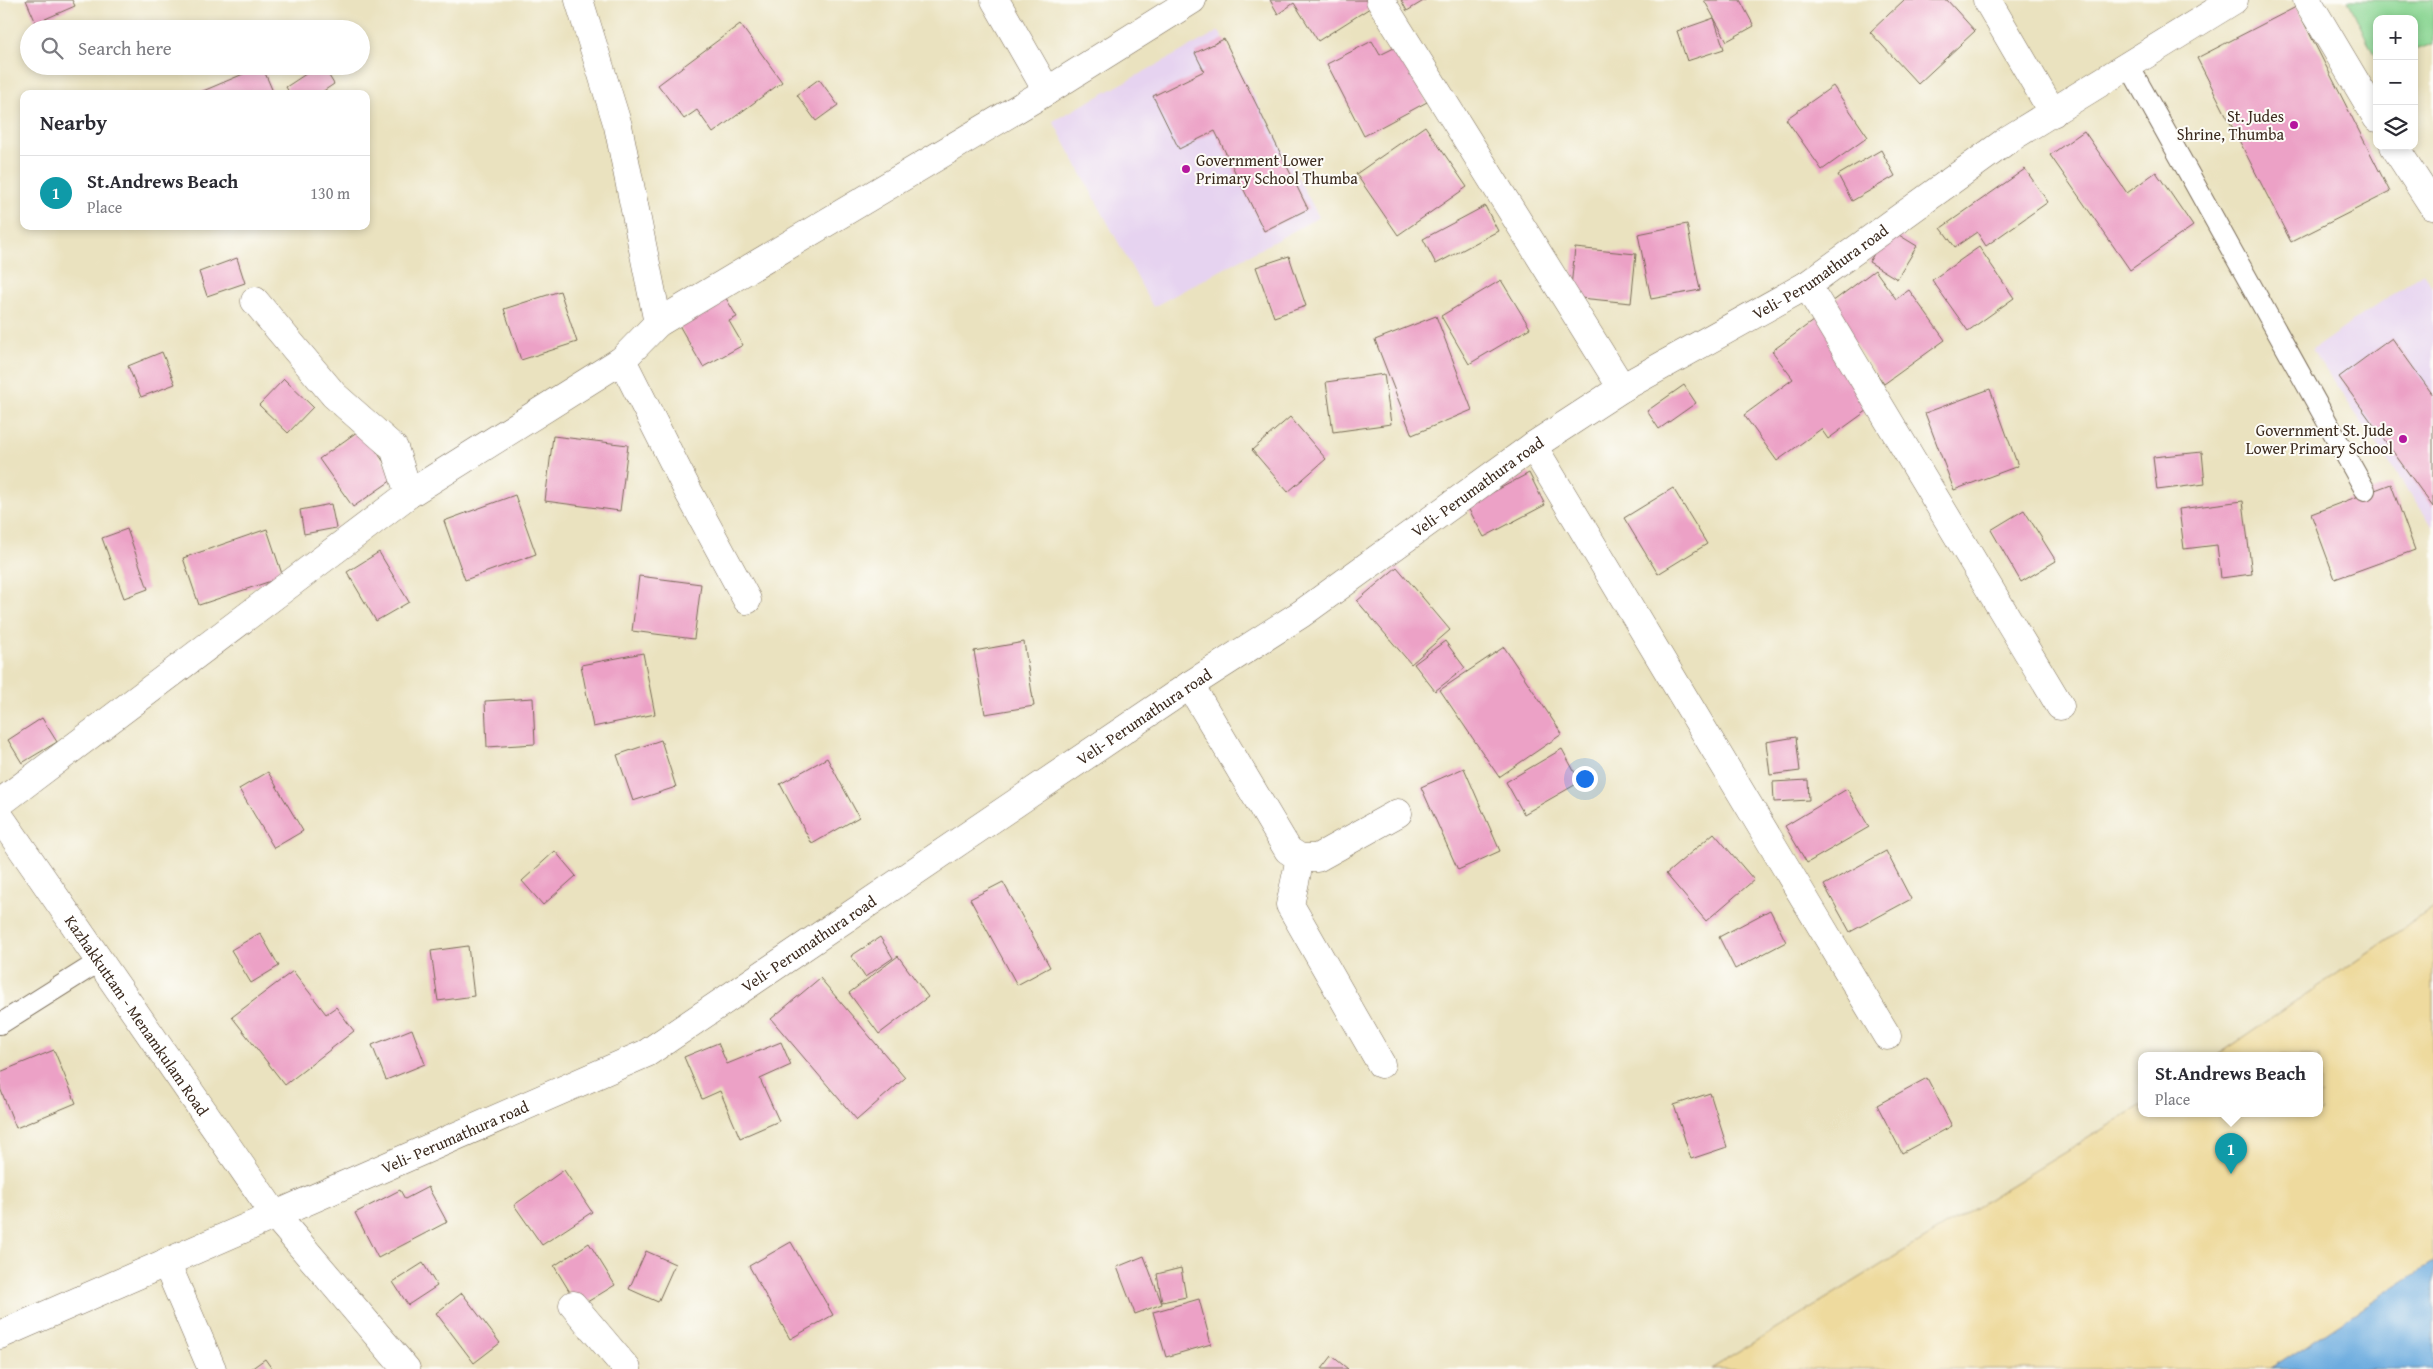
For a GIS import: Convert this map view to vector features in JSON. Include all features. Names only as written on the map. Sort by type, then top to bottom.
[{"type":"street","points":[[579,0],[618,126],[658,323]]},
{"type":"street","points":[[995,0],[1047,91]]},
{"type":"street","points":[[0,803],[409,494],[622,360],[658,323],[1047,91],[1192,0]]},
{"type":"street","points":[[1380,0],[1622,388]]},
{"type":"street","points":[[1987,0],[2053,113]]},
{"type":"street","name":"Veli- Perumathura road","points":[[0,1335],[647,1053],[1190,685],[1301,614],[1533,446],[1622,388],[1807,285],[2009,139],[2234,0]]},
{"type":"street","points":[[2307,0],[2373,111]]},
{"type":"street","points":[[2397,150],[2433,206]]},
{"type":"street","points":[[1807,285],[2060,706]]},
{"type":"street","points":[[255,302],[334,395],[394,448],[409,494]]},
{"type":"street","points":[[622,360],[688,491],[747,600]]},
{"type":"street","points":[[1533,446],[1887,1036]]},
{"type":"street","points":[[1190,685],[1288,850],[1300,858],[1317,858],[1398,813]]},
{"type":"street","name":"Kazhakkuttam - Menamkulam Road","points":[[0,817],[275,1215],[406,1369]]},
{"type":"street","points":[[1300,858],[1290,905],[1381,1064]]},
{"type":"street","points":[[166,1262],[212,1369]]},
{"type":"street","points":[[573,1306],[627,1369]]},
{"type":"lane","points":[[2128,64],[2365,490]]},
{"type":"lane","points":[[0,1024],[100,961]]},
{"type":"shaded area","name":"Government Lower Primary School Thumba","points":[[1219,31],[1319,217],[1153,307],[1053,121]]},
{"type":"shaded area","name":"Government St. Jude Lower Primary School","points":[[2423,273],[2433,288],[2433,527],[2312,350]]},
{"type":"green space","points":[[2348,0],[2433,0],[2433,44],[2418,49],[2418,15],[2373,15],[2373,53]]},
{"type":"sand","points":[[2433,908],[2433,1262],[2271,1369],[1711,1369],[2138,1107],[2138,1117],[2323,1117],[2323,1052],[2222,1052]]},
{"type":"water","points":[[2433,1262],[2433,1369],[2271,1369]]},
{"type":"building","points":[[26,0],[72,0],[75,6],[43,20],[35,20]]},
{"type":"building","points":[[1270,0],[1369,0],[1373,6],[1318,41],[1294,3],[1278,14]]},
{"type":"building","points":[[1401,0],[1425,0],[1407,11]]},
{"type":"building","points":[[1704,0],[1740,0],[1754,26],[1727,41]]},
{"type":"building","points":[[1904,0],[1947,0],[1975,31],[1918,84],[1870,32]]},
{"type":"building","name":"St. Judes Shrine, Thumba","points":[[2296,7],[2390,192],[2291,242],[2197,58]]},
{"type":"building","points":[[1714,18],[1724,49],[1687,61],[1677,31]]},
{"type":"building","points":[[740,24],[782,82],[713,133],[697,110],[684,119],[658,85]]},
{"type":"building","points":[[1224,39],[1308,209],[1264,231],[1215,131],[1179,149],[1153,96],[1204,71],[1195,53]]},
{"type":"building","points":[[1372,41],[1380,55],[1398,46],[1427,102],[1364,136],[1327,64]]},
{"type":"building","points":[[241,75],[266,75],[272,90],[205,90]]},
{"type":"building","points":[[304,75],[328,75],[334,84],[325,90],[288,90],[286,87]]},
{"type":"building","points":[[819,79],[838,105],[816,121],[797,95]]},
{"type":"building","points":[[1833,86],[1868,137],[1822,170],[1786,119]]},
{"type":"building","points":[[1425,126],[1467,187],[1398,235],[1356,174]]},
{"type":"building","points":[[2084,131],[2127,193],[2156,172],[2193,226],[2130,270],[2050,155]]},
{"type":"building","points":[[1881,150],[1895,176],[1852,201],[1838,175]]},
{"type":"building","points":[[2025,169],[2048,202],[1986,246],[1977,232],[1955,247],[1941,228]]},
{"type":"building","points":[[1485,206],[1498,231],[1436,264],[1423,239]]},
{"type":"building","points":[[1687,224],[1700,290],[1651,299],[1638,234]]},
{"type":"building","points":[[1889,229],[1917,246],[1897,279],[1869,262]]},
{"type":"building","points":[[1979,247],[2014,298],[1968,331],[1932,280]]},
{"type":"building","points":[[1575,248],[1636,254],[1631,303],[1570,297]]},
{"type":"building","points":[[1289,256],[1306,306],[1274,317],[1256,267]]},
{"type":"building","points":[[237,258],[245,283],[207,296],[199,272]]},
{"type":"building","points":[[1875,270],[1896,299],[1909,290],[1945,340],[1884,384],[1828,305]]},
{"type":"building","points":[[1501,280],[1530,328],[1469,364],[1441,316]]},
{"type":"building","points":[[560,291],[577,342],[521,360],[504,309]]},
{"type":"building","points":[[723,293],[737,317],[729,321],[743,345],[703,367],[676,320]]},
{"type":"building","points":[[1821,315],[1882,400],[1828,439],[1821,429],[1777,461],[1744,415],[1793,379],[1772,351]]},
{"type":"building","points":[[1436,316],[1472,410],[1412,435],[1375,340]]},
{"type":"building","points":[[2392,338],[2433,395],[2433,507],[2339,377]]},
{"type":"building","points":[[162,352],[175,384],[141,397],[128,366]]},
{"type":"building","points":[[1384,374],[1391,424],[1333,432],[1326,382]]},
{"type":"building","points":[[284,379],[313,407],[288,433],[259,405]]},
{"type":"building","points":[[1684,385],[1696,403],[1659,429],[1647,411]]},
{"type":"building","points":[[1990,389],[2018,466],[1954,490],[1925,413]]},
{"type":"building","points":[[1290,417],[1326,459],[1288,492],[1252,450]]},
{"type":"building","points":[[361,429],[395,478],[353,507],[319,459]]},
{"type":"building","points":[[553,436],[628,445],[620,511],[545,501]]},
{"type":"building","points":[[2202,452],[2205,484],[2157,490],[2153,457]]},
{"type":"building","points":[[1529,473],[1545,505],[1484,537],[1467,506]]},
{"type":"building","points":[[2391,484],[2415,550],[2335,579],[2311,514]]},
{"type":"building","points":[[1673,488],[1707,544],[1658,574],[1624,518]]},
{"type":"building","points":[[515,495],[536,554],[465,580],[444,521]]},
{"type":"building","points":[[2243,501],[2252,574],[2221,578],[2217,545],[2184,549],[2179,509]]},
{"type":"building","points":[[331,504],[336,528],[304,534],[300,510]]},
{"type":"building","points":[[2024,510],[2056,561],[2021,582],[1991,530]]},
{"type":"building","points":[[127,529],[148,589],[124,598],[102,538]]},
{"type":"building","points":[[267,529],[283,577],[199,605],[183,558]]},
{"type":"building","points":[[379,552],[409,602],[376,621],[347,572]]},
{"type":"building","points":[[1397,567],[1450,630],[1411,664],[1357,601]]},
{"type":"building","points":[[639,576],[701,584],[694,639],[632,631]]},
{"type":"building","points":[[1445,641],[1465,668],[1435,691],[1414,664]]},
{"type":"building","points":[[1024,642],[1034,706],[985,714],[974,651]]},
{"type":"building","points":[[1504,647],[1562,734],[1499,777],[1440,690]]},
{"type":"building","points":[[643,653],[655,714],[593,727],[581,665]]},
{"type":"building","points":[[533,698],[535,744],[487,747],[485,701]]},
{"type":"building","points":[[42,718],[57,742],[22,763],[8,740]]},
{"type":"building","points":[[1796,737],[1800,771],[1770,775],[1766,742]]},
{"type":"building","points":[[661,740],[676,787],[633,801],[617,755]]},
{"type":"building","points":[[1562,749],[1580,782],[1524,814],[1506,782]]},
{"type":"building","points":[[827,758],[859,817],[812,844],[780,784]]},
{"type":"building","points":[[1464,768],[1500,851],[1458,870],[1421,787]]},
{"type":"building","points":[[268,772],[303,831],[274,848],[239,789]]},
{"type":"building","points":[[1808,780],[1809,800],[1774,802],[1773,782]]},
{"type":"building","points":[[1847,789],[1869,827],[1807,863],[1785,826]]},
{"type":"building","points":[[1714,833],[1754,880],[1706,921],[1666,874]]},
{"type":"building","points":[[555,851],[576,876],[543,905],[522,881]]},
{"type":"building","points":[[1886,851],[1911,899],[1850,932],[1824,885]]},
{"type":"building","points":[[1003,882],[1050,967],[1017,985],[970,899]]},
{"type":"building","points":[[1770,910],[1786,942],[1735,969],[1719,937]]},
{"type":"building","points":[[260,933],[279,966],[251,983],[231,950]]},
{"type":"building","points":[[880,937],[893,958],[865,977],[851,956]]},
{"type":"building","points":[[468,946],[474,996],[438,1001],[431,951]]},
{"type":"building","points":[[898,956],[928,997],[879,1034],[849,993]]},
{"type":"building","points":[[293,971],[326,1014],[336,1007],[354,1031],[285,1085],[232,1017]]},
{"type":"building","points":[[820,978],[905,1078],[857,1120],[771,1019]]},
{"type":"building","points":[[412,1029],[425,1064],[386,1080],[372,1045]]},
{"type":"building","points":[[781,1042],[791,1065],[760,1079],[779,1121],[740,1138],[720,1091],[702,1099],[684,1057],[718,1043],[727,1064]]},
{"type":"building","points":[[54,1050],[76,1103],[16,1128],[0,1088],[0,1072]]},
{"type":"building","points":[[1927,1078],[1952,1126],[1902,1153],[1877,1105]]},
{"type":"building","points":[[1710,1093],[1727,1147],[1691,1159],[1674,1105]]},
{"type":"building","points":[[564,1170],[592,1212],[542,1245],[514,1205]]},
{"type":"building","points":[[428,1187],[447,1222],[378,1258],[355,1213],[400,1190],[405,1199]]},
{"type":"building","points":[[791,1242],[833,1315],[790,1339],[749,1266]]},
{"type":"building","points":[[589,1243],[615,1285],[579,1307],[554,1266]]},
{"type":"building","points":[[646,1251],[675,1264],[658,1302],[629,1289]]},
{"type":"building","points":[[1144,1256],[1162,1304],[1135,1314],[1117,1267]]},
{"type":"building","points":[[423,1263],[437,1286],[408,1305],[393,1282]]},
{"type":"building","points":[[1181,1268],[1186,1297],[1162,1302],[1157,1274]]},
{"type":"building","points":[[462,1293],[500,1343],[474,1363],[436,1313]]},
{"type":"building","points":[[1199,1299],[1211,1344],[1166,1357],[1153,1312]]},
{"type":"building","points":[[1332,1356],[1348,1369],[1322,1369]]},
{"type":"building","points":[[265,1359],[272,1369],[251,1369]]},
{"type":"place","name":"St. Judes Shrine, Thumba","points":[[2294,125]]},
{"type":"place","name":"Government Lower Primary School Thumba","points":[[1186,169]]},
{"type":"place","name":"Government St. Jude Lower Primary School","points":[[2403,439]]},
{"type":"place","name":"St.Andrews Beach","points":[[2231,1174]]}]
